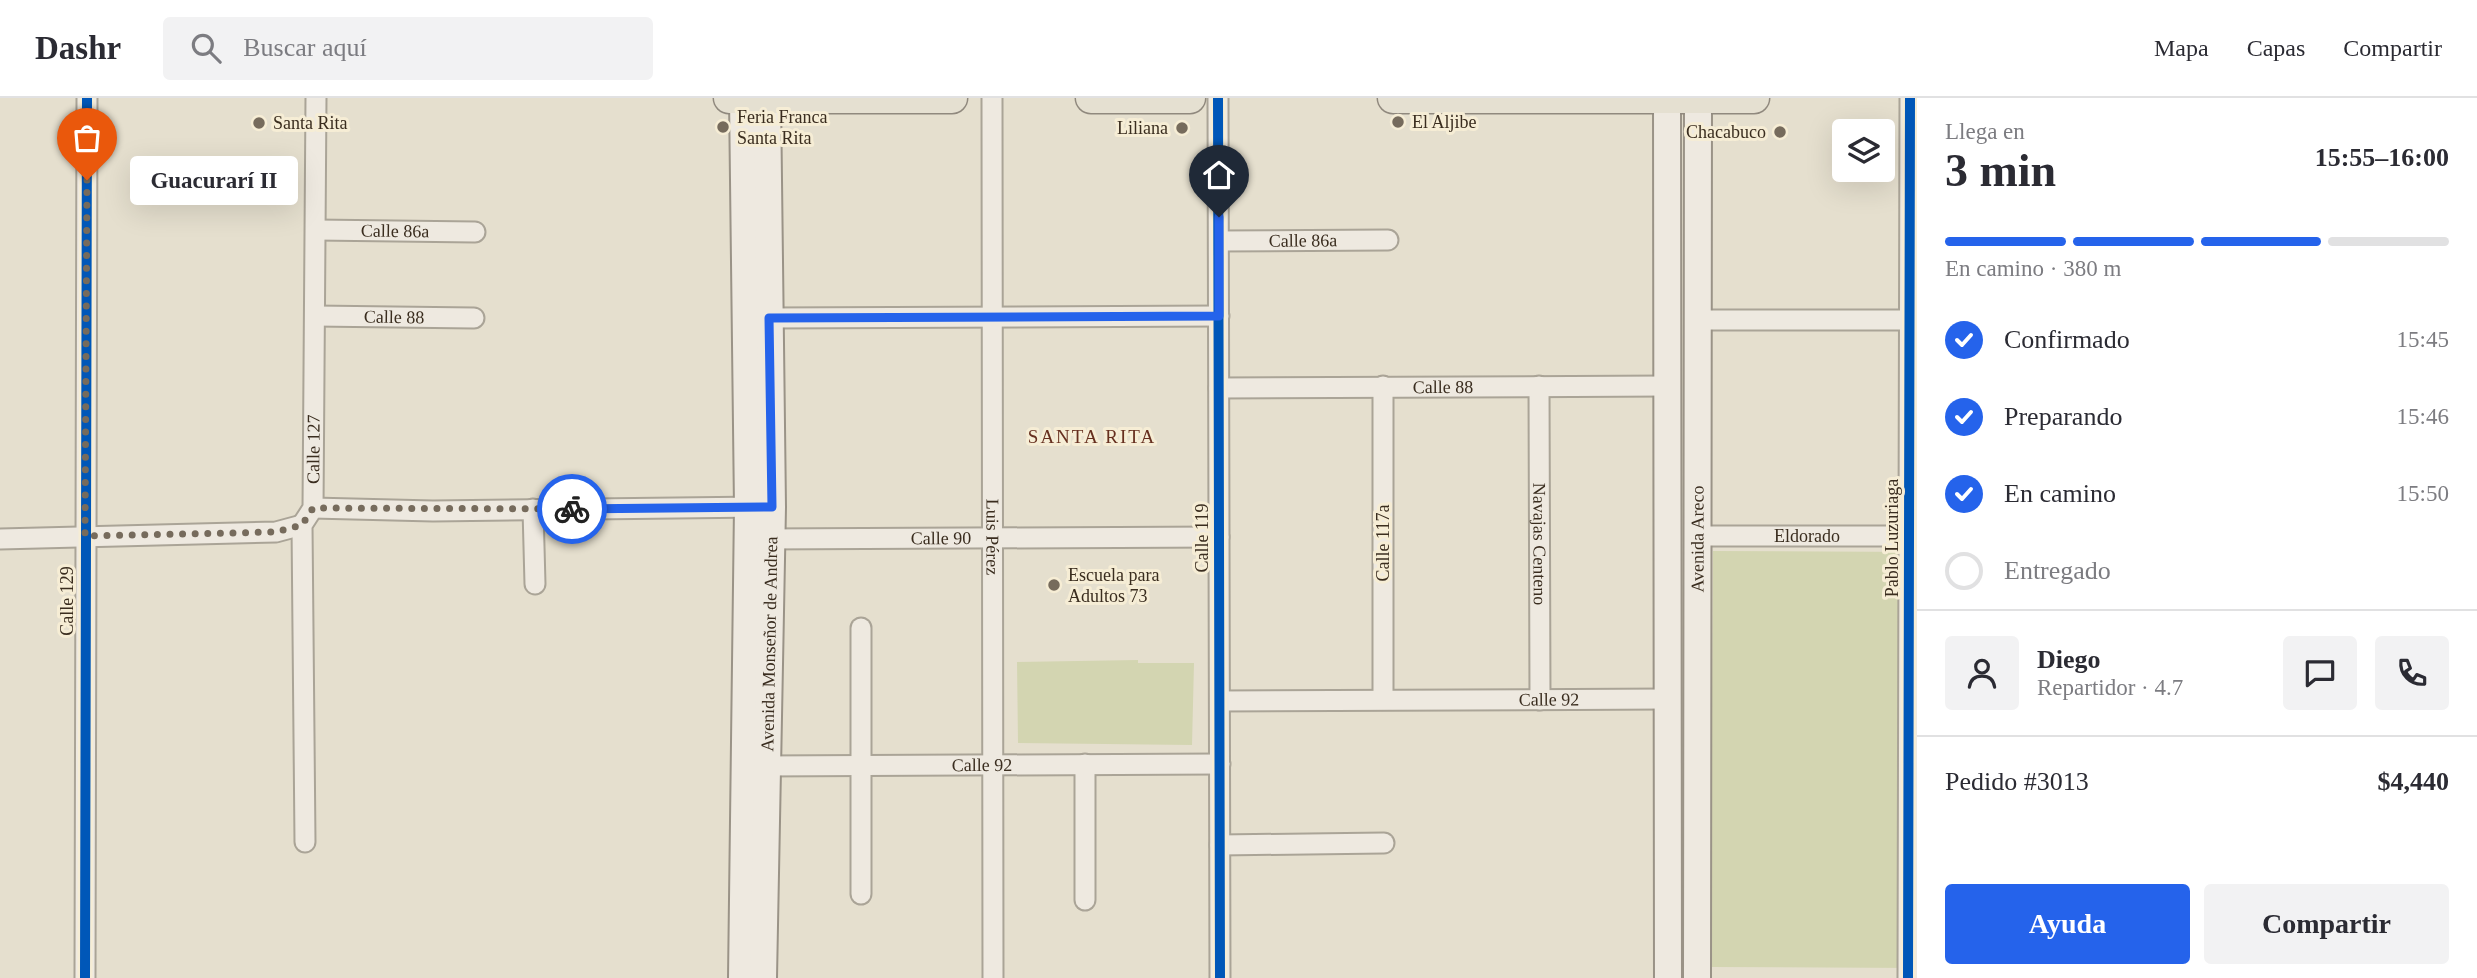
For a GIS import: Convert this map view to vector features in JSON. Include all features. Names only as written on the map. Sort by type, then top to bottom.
[{"type":"main road","points":[[729,98],[952,98]]},
{"type":"main road","name":"Avenida Monseñor de Andrea","points":[[742,978],[755,766],[760,507],[769,318],[755,98]]},
{"type":"main road","name":"Avenida Monseñor de Andrea","points":[[755,98],[760,507]]},
{"type":"main road","points":[[1091,98],[1190,98]]},
{"type":"main road","points":[[1393,98],[1754,98]]},
{"type":"main road","name":"Avenida Areco","points":[[1667,98],[1668,978]]},
{"type":"main road","name":"Avenida Areco","points":[[1697,978],[1698,99]]},
{"type":"main road","name":"Avenida Monseñor de Andrea","points":[[755,766],[763,978]]},
{"type":"street","name":"Calle 129","points":[[85,978],[87,98]]},
{"type":"street","name":"Calle 127","points":[[302,525],[313,508],[316,98]]},
{"type":"street","name":"Luis Pérez","points":[[992,98],[993,978]]},
{"type":"street","name":"Calle 119","points":[[1218,98],[1220,978]]},
{"type":"street","name":"Pablo Luzuriaga","points":[[1908,978],[1913,816],[1910,98]]},
{"type":"street","name":"Calle 86a","points":[[316,230],[475,232]]},
{"type":"street","name":"Calle 86a","points":[[1219,241],[1388,240]]},
{"type":"street","name":"Calle 88","points":[[315,316],[474,317]]},
{"type":"street","points":[[769,318],[1219,316]]},
{"type":"street","points":[[1698,320],[1913,320]]},
{"type":"street","name":"Calle 117a","points":[[1383,386],[1383,699]]},
{"type":"street","name":"Navajas Centeno","points":[[1539,386],[1540,699]]},
{"type":"street","name":"Calle 88","points":[[1219,388],[1668,386]]},
{"type":"street","points":[[313,508],[760,507]]},
{"type":"street","points":[[533,509],[535,584]]},
{"type":"street","points":[[0,538],[276,532],[302,525],[305,842]]},
{"type":"street","name":"Eldorado","points":[[1699,536],[1913,536]]},
{"type":"street","name":"Calle 90","points":[[759,539],[1219,537]]},
{"type":"street","points":[[861,628],[861,894]]},
{"type":"street","name":"Calle 92","points":[[1220,701],[1667,699]]},
{"type":"street","points":[[1085,764],[1085,900]]},
{"type":"street","name":"Calle 92","points":[[755,766],[1220,764]]},
{"type":"street","points":[[1220,845],[1384,843]]},
{"type":"green space","points":[[1713,551],[1917,552],[1917,968],[1710,967]]},
{"type":"green space","points":[[1138,660],[1138,663],[1194,663],[1192,745],[1018,743],[1017,662]]},
{"type":"cycle path","points":[[85,978],[87,98]]},
{"type":"cycle path","points":[[1218,98],[1220,978]]},
{"type":"cycle path","points":[[1908,978],[1910,98]]},
{"type":"way so far","points":[[87,180],[85,536],[276,532],[302,525],[313,508],[433,511],[572,509]]},
{"type":"place","name":"El Aljibe","points":[[1398,122]]},
{"type":"place","name":"Santa Rita","points":[[259,123]]},
{"type":"place","name":"Feria Franca Santa Rita","points":[[723,127]]},
{"type":"place","name":"Liliana","points":[[1182,128]]},
{"type":"place","name":"Chacabuco","points":[[1780,132]]},
{"type":"place","name":"Guacurarí II","points":[[87,180]]},
{"type":"place","name":"Escuela para Adultos 73","points":[[1054,585]]},
{"type":"district","name":"SANTA RITA","points":[[1092,436]]},
{"type":"route","points":[[572,509],[772,507],[769,318],[1219,316],[1219,217]]}]
